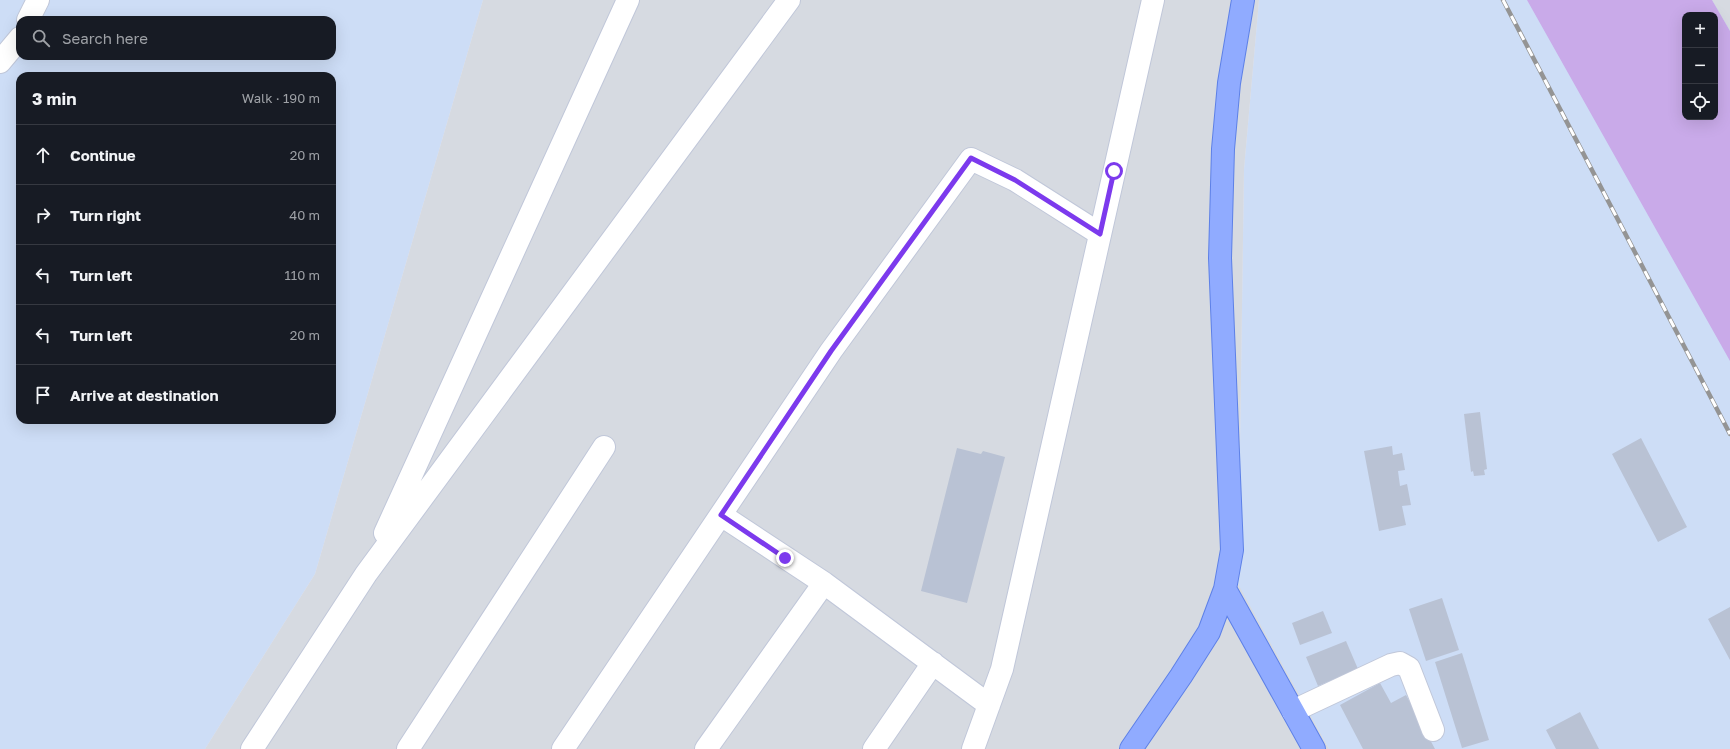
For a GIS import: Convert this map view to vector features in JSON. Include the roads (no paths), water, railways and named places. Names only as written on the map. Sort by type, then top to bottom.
[{"type":"main road","points":[[1131,749],[1209,632],[1225,589],[1232,550],[1220,258],[1223,165],[1229,83],[1243,0]]},
{"type":"main road","points":[[1225,589],[1314,749]]},
{"type":"lane","points":[[30,16],[38,0]]},
{"type":"lane","points":[[366,574],[628,0]]},
{"type":"lane","points":[[252,749],[366,574],[789,0]]},
{"type":"lane","points":[[973,749],[1002,668],[1153,0]]},
{"type":"lane","points":[[0,62],[16,43]]},
{"type":"lane","points":[[563,749],[831,351],[971,158],[1015,180],[1100,234]]},
{"type":"lane","points":[[408,749],[604,447]]},
{"type":"lane","points":[[721,515],[824,583],[989,704]]},
{"type":"lane","points":[[706,749],[824,583]]},
{"type":"lane","points":[[874,749],[933,663]]},
{"type":"lane","points":[[1292,711],[1391,665],[1400,663],[1409,668],[1433,730]]},
{"type":"railway","points":[[1503,0],[1730,434]]}]
